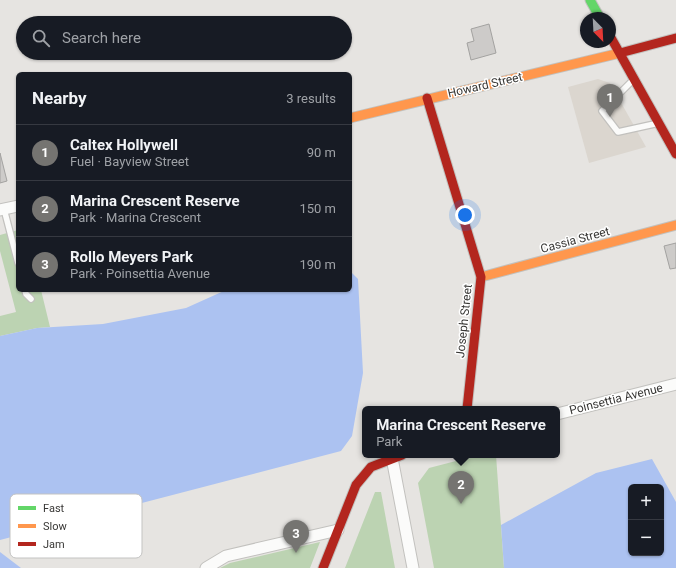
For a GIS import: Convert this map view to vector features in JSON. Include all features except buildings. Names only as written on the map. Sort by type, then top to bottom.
[{"type":"street","points":[[590,0],[597,12]]},
{"type":"street","name":"Howard Street","points":[[352,117],[427,98],[620,54],[676,38]]},
{"type":"street","points":[[616,47],[676,154]]},
{"type":"street","name":"Joseph Street","points":[[427,98],[481,277],[467,406]]},
{"type":"street","points":[[2,210],[16,206]]},
{"type":"street","name":"Cassia Street","points":[[481,277],[676,225]]},
{"type":"street","name":"Poinsettia Avenue","points":[[560,413],[676,384]]},
{"type":"street","points":[[323,568],[356,485],[371,467],[393,458]]},
{"type":"street","points":[[398,458],[413,568]]},
{"type":"street","points":[[206,568],[226,556],[338,530]]},
{"type":"lane","points":[[634,79],[602,111],[618,132],[659,123]]},
{"type":"lane","points":[[2,210],[16,256]]},
{"type":"lane","points":[[26,292],[31,299]]},
{"type":"shaded area","points":[[598,79],[610,83],[646,147],[589,163],[568,87]]},
{"type":"green space","points":[[16,231],[16,292],[41,292],[50,327],[37,328],[0,336],[0,316],[16,312],[0,251],[0,235]]},
{"type":"green space","points":[[467,458],[496,458],[504,568],[434,568],[418,483],[429,468]]},
{"type":"green space","points":[[375,492],[381,492],[395,568],[345,568]]},
{"type":"green space","points":[[320,542],[310,568],[220,568],[230,563]]},
{"type":"water","points":[[352,273],[358,279],[363,373],[352,436],[341,451],[142,503],[142,494],[10,494],[10,537],[0,540],[0,336],[37,328],[103,324],[186,308],[222,292],[352,292]]},
{"type":"water","points":[[652,459],[676,502],[676,568],[504,568],[501,525],[596,473]]},
{"type":"water","points":[[0,552],[21,568],[0,568]]},
{"type":"traffic: fast","points":[[590,0],[597,12]]},
{"type":"traffic: slow","points":[[352,118],[620,53]]},
{"type":"traffic: slow","points":[[481,277],[676,225]]},
{"type":"traffic: jam","points":[[620,53],[676,38]]},
{"type":"traffic: jam","points":[[616,47],[676,154]]},
{"type":"traffic: jam","points":[[427,98],[481,277],[467,406]]},
{"type":"traffic: jam","points":[[323,568],[356,485],[371,467],[394,458]]},
{"type":"place","name":"Caltex Hollywell","points":[[610,117]]},
{"type":"place","name":"Marina Crescent Reserve","points":[[461,504]]},
{"type":"place","name":"Rollo Meyers Park","points":[[296,553]]}]
